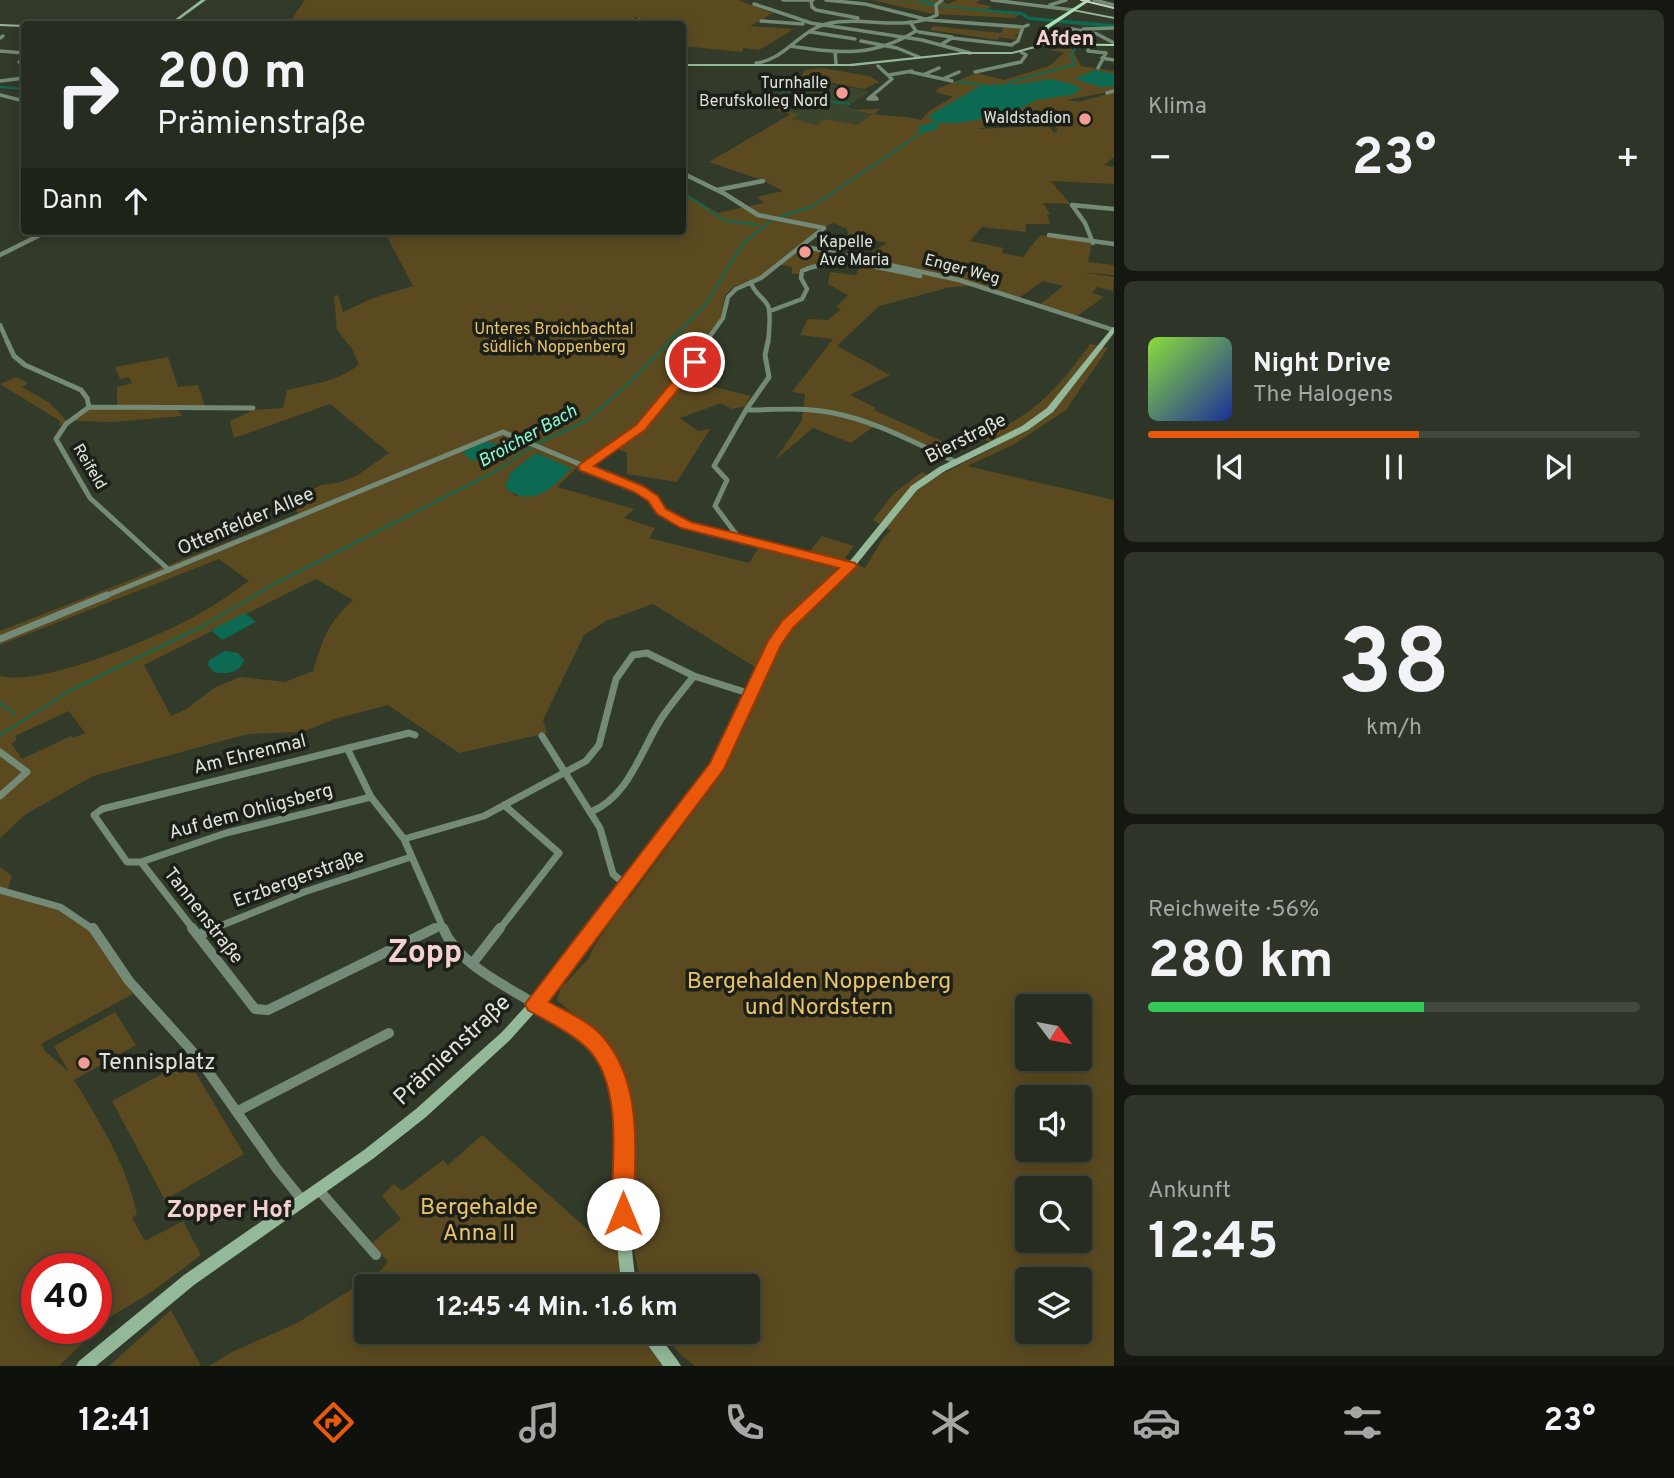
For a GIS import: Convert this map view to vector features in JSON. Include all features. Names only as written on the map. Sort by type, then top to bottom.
[{"type":"main road","points":[[175,21],[204,0]]},
{"type":"main road","points":[[686,65],[873,65],[970,53],[1021,52],[1036,46],[1042,41],[1045,30],[1092,0]]},
{"type":"main road","points":[[1073,10],[1112,25]]},
{"type":"main road","points":[[0,25],[21,26]]},
{"type":"main road","points":[[1042,41],[1061,44],[1114,44]]},
{"type":"main road","name":"Bierstraße","points":[[757,679],[770,650],[788,625],[850,566],[904,498],[928,477],[1025,428],[1050,410],[1114,329]]},
{"type":"main road","name":"Prämienstraße","points":[[84,1366],[189,1280],[303,1201],[439,1098],[496,1046],[535,1004],[718,765],[757,679]]},
{"type":"main road","points":[[535,1004],[581,1030],[597,1044],[618,1082],[623,1112],[624,1255],[627,1274]]},
{"type":"main road","points":[[656,1344],[673,1366]]},
{"type":"street","points":[[783,0],[813,0],[812,7],[816,10],[862,20]]},
{"type":"street","points":[[826,0],[866,4],[929,20],[937,15],[939,3]]},
{"type":"street","points":[[992,0],[1073,10]]},
{"type":"street","points":[[1049,7],[1066,0]]},
{"type":"street","points":[[1092,0],[1114,5]]},
{"type":"street","points":[[754,4],[811,23],[907,37],[970,53]]},
{"type":"street","points":[[772,15],[778,13]]},
{"type":"street","points":[[756,63],[766,63],[822,25],[862,20],[929,20],[1023,27],[1018,41],[1011,45],[919,32]]},
{"type":"street","points":[[761,21],[811,23]]},
{"type":"street","points":[[790,46],[835,52],[892,47],[917,30],[911,22]]},
{"type":"street","points":[[1079,30],[1112,25]]},
{"type":"street","points":[[1098,35],[1105,33],[1112,25]]},
{"type":"street","points":[[1067,28],[1098,35],[1114,44]]},
{"type":"street","points":[[811,32],[855,39]]},
{"type":"street","points":[[942,44],[953,36]]},
{"type":"street","points":[[1005,44],[1009,39]]},
{"type":"street","points":[[861,41],[892,47],[919,57]]},
{"type":"street","points":[[1089,44],[1088,51],[1106,52],[1098,68]]},
{"type":"street","points":[[819,50],[824,47]]},
{"type":"street","points":[[0,51],[21,53]]},
{"type":"street","points":[[866,51],[873,65],[892,79],[873,94]]},
{"type":"street","points":[[835,52],[836,63]]},
{"type":"street","points":[[975,72],[1018,64],[1025,58],[1021,52]]},
{"type":"street","points":[[1102,58],[1114,60]]},
{"type":"street","points":[[924,74],[939,68]]},
{"type":"street","points":[[911,72],[916,69]]},
{"type":"street","points":[[889,75],[911,72],[952,80]]},
{"type":"street","points":[[944,79],[959,72]]},
{"type":"street","points":[[0,81],[21,78]]},
{"type":"street","points":[[1107,93],[1114,91]]},
{"type":"street","points":[[0,95],[21,99]]},
{"type":"street","points":[[584,467],[640,428],[696,360],[707,338],[723,318],[729,297],[740,286],[751,282],[824,228],[750,212],[717,190],[686,175]]},
{"type":"street","points":[[717,190],[763,181]]},
{"type":"street","points":[[1093,243],[1085,223],[1072,205],[1114,209]]},
{"type":"street","points":[[0,255],[40,235]]},
{"type":"street","points":[[1049,235],[1114,244]]},
{"type":"street","points":[[829,253],[838,248],[840,243]]},
{"type":"street","name":"Enger Weg","points":[[802,246],[959,280],[1114,329]]},
{"type":"street","points":[[770,311],[785,301],[796,303],[802,299],[807,289],[803,283],[802,271],[819,265],[850,264],[959,280]]},
{"type":"street","points":[[739,538],[715,506],[727,480],[714,466],[746,410],[769,377],[765,355],[770,333],[770,311],[767,304],[752,291],[751,282]]},
{"type":"street","points":[[0,325],[18,360],[79,389],[89,400],[89,407],[253,408]]},
{"type":"street","name":"Reifeld","points":[[89,407],[66,424],[56,439],[90,498],[169,570]]},
{"type":"street","points":[[746,410],[807,410],[844,416],[877,426],[956,461]]},
{"type":"street","name":"Ottenfelder Allee","points":[[0,639],[503,432],[584,467]]},
{"type":"street","points":[[584,467],[639,489],[674,521],[850,566]]},
{"type":"street","points":[[404,839],[463,824],[586,761],[600,746],[616,679],[633,655],[647,653],[694,676],[751,694]]},
{"type":"street","points":[[591,812],[605,806],[619,794],[662,718],[694,676]]},
{"type":"street","name":"Am Ehrenmal","points":[[94,815],[102,809],[409,733],[415,735]]},
{"type":"street","points":[[542,736],[600,828],[613,874],[627,886]]},
{"type":"street","points":[[347,748],[371,797],[404,839],[447,938],[472,964],[535,1004]]},
{"type":"street","points":[[0,752],[27,772],[0,796]]},
{"type":"street","name":"Auf dem Ohligsberg","points":[[141,862],[172,849],[285,816],[371,797]]},
{"type":"street","points":[[472,964],[559,853],[504,805]]},
{"type":"street","name":"Tannenstraße","points":[[94,815],[127,862],[141,862],[249,1004],[260,1011],[268,1010],[440,926]]},
{"type":"street","name":"Erzbergerstraße","points":[[199,935],[299,892],[411,857]]},
{"type":"street","points":[[0,890],[60,907],[93,928],[129,981],[200,1060],[277,1169],[303,1201]]},
{"type":"street","points":[[238,1111],[389,1033]]},
{"type":"street","points":[[318,1190],[376,1255]]},
{"type":"shaded area","points":[[1095,70],[1114,74],[1114,86],[1100,87],[1075,79]]},
{"type":"shaded area","points":[[792,77],[870,91],[847,107],[873,113],[857,125],[825,119],[817,125],[791,119],[798,115],[752,102]]},
{"type":"shaded area","points":[[1051,79],[1081,89],[1071,95],[1036,100],[1013,113],[959,123],[938,123],[938,129],[918,134],[920,126],[935,122],[930,117],[928,119],[930,115],[982,85],[1020,84]]},
{"type":"shaded area","points":[[485,442],[514,446],[473,461],[462,452]]},
{"type":"shaded area","points":[[536,453],[571,468],[557,483],[541,494],[523,496],[505,487],[511,472]]},
{"type":"shaded area","points":[[245,613],[256,622],[222,640],[211,630]]},
{"type":"shaded area","points":[[225,651],[238,653],[244,660],[242,664],[232,672],[214,672],[208,665],[209,660]]},
{"type":"green space","points":[[305,0],[738,0],[773,13],[750,26],[794,29],[759,50],[743,48],[742,52],[686,46],[686,21],[640,21],[641,19],[635,17],[635,21],[290,21]]},
{"type":"green space","points":[[872,0],[940,0],[948,4],[957,0],[981,0],[975,3],[991,6],[987,11],[1019,15],[1015,18],[933,14]]},
{"type":"green space","points":[[933,26],[1001,33],[1003,28],[1021,28],[1021,32],[1014,36],[1019,37],[1018,40],[999,37],[998,40],[930,30]]},
{"type":"green space","points":[[1048,49],[1072,49],[1081,66],[1114,71],[1114,91],[1066,100],[1079,102],[1114,92],[1114,157],[1104,165],[1114,167],[1114,184],[1051,181],[1070,204],[1043,203],[1050,214],[1047,215],[1050,224],[1026,224],[1026,232],[982,227],[970,241],[1004,248],[1002,253],[1023,257],[1040,235],[1092,243],[1088,262],[1114,265],[1114,275],[1081,272],[1114,277],[1113,291],[1097,287],[1092,293],[1104,297],[1074,318],[1038,306],[1063,286],[1043,281],[1016,300],[970,286],[951,287],[879,306],[837,346],[890,375],[850,395],[876,408],[874,410],[944,442],[930,447],[877,424],[851,443],[813,428],[775,460],[802,420],[805,394],[792,392],[833,339],[800,335],[808,319],[828,320],[841,309],[836,307],[848,295],[828,284],[830,272],[856,275],[860,266],[833,263],[803,269],[803,274],[792,274],[792,267],[776,264],[757,279],[735,286],[725,295],[721,318],[678,378],[751,396],[745,406],[732,409],[721,403],[680,418],[698,431],[710,429],[677,482],[627,474],[627,452],[609,448],[582,463],[557,487],[634,509],[624,518],[655,528],[649,538],[749,563],[763,541],[809,552],[822,536],[854,546],[845,558],[865,568],[883,538],[891,531],[873,520],[894,493],[922,472],[934,478],[997,446],[982,438],[1001,429],[1043,400],[1066,376],[1090,344],[1108,348],[1066,410],[1015,444],[967,466],[1114,500],[1114,1366],[695,1366],[672,1344],[760,1344],[760,1274],[639,1274],[631,1237],[629,1097],[624,1073],[604,1040],[557,1000],[561,988],[589,958],[627,897],[630,898],[728,764],[726,762],[749,717],[765,673],[653,604],[606,621],[584,635],[543,720],[547,733],[459,753],[388,705],[335,719],[302,732],[248,734],[93,776],[26,814],[0,838],[0,676],[19,678],[44,674],[103,657],[186,621],[249,581],[219,559],[0,645],[0,631],[299,514],[289,502],[321,485],[338,483],[358,475],[389,453],[330,404],[234,438],[230,421],[254,410],[283,408],[287,390],[334,379],[359,364],[352,349],[337,330],[334,296],[338,295],[343,312],[373,298],[413,286],[386,235],[686,235],[686,194],[718,213],[764,203],[757,197],[783,191],[762,180],[709,162],[791,114],[746,103],[785,75],[792,77],[753,103],[799,114],[792,119],[817,125],[825,119],[857,125],[872,114],[852,110],[880,109],[874,114],[921,120],[929,111],[953,97],[935,92],[939,88],[977,73],[1004,80],[1049,66],[1064,53]],"holes":[[[1035,110],[1063,113],[1054,125],[1058,130],[1054,133],[1049,126],[977,129],[1018,119]],[[834,223],[847,229],[848,235],[887,243],[869,254],[890,260],[888,265],[818,251],[791,253],[823,227]],[[536,453],[570,468],[516,496],[505,487],[511,472]],[[316,579],[353,600],[327,632],[313,671],[285,682],[240,677],[214,688],[185,710],[171,716],[144,665]],[[69,711],[85,733],[73,738],[71,736],[22,759],[11,743],[17,740],[15,736]]]},
{"type":"green space","points":[[822,68],[869,76],[879,82],[864,89],[801,77],[805,70]]},
{"type":"green space","points":[[168,357],[178,387],[198,385],[205,406],[176,409],[183,416],[113,422],[74,421],[91,408],[117,408],[117,387],[132,383],[129,377],[120,379],[115,367]]},
{"type":"green space","points":[[16,377],[28,383],[22,387],[48,402],[67,421],[59,426],[60,421],[0,384]]},
{"type":"green space","points":[[0,867],[12,876],[6,895],[57,909],[89,930],[133,994],[41,1044],[45,1051],[69,1072],[54,1046],[115,1012],[136,1045],[74,1080],[120,1162],[137,1214],[132,1218],[145,1241],[183,1221],[201,1255],[153,1291],[112,1316],[112,1253],[21,1253],[21,1344],[82,1344],[59,1366],[0,1366]]},
{"type":"green space","points":[[188,1060],[244,1154],[165,1200],[112,1101]]},
{"type":"green space","name":"Bergehalde Anna II","points":[[482,1135],[605,1245],[605,1219],[614,1219],[623,1274],[376,1274],[388,1262],[372,1243],[401,1219],[382,1196],[394,1184],[402,1191],[443,1160],[448,1165]]},
{"type":"green space","name":"Bergehalde Anna II","points":[[354,1288],[354,1344],[651,1344],[668,1366],[209,1366],[232,1352],[297,1323]]},
{"type":"green space","points":[[171,1310],[201,1366],[109,1366]]},
{"type":"waterway","points":[[878,0],[1114,26]]},
{"type":"waterway","points":[[920,0],[935,4]]},
{"type":"waterway","name":"Broicher Bach","points":[[1007,83],[1075,64],[1071,55],[1076,48]]},
{"type":"waterway","points":[[958,82],[975,84]]},
{"type":"waterway","points":[[978,84],[982,85]]},
{"type":"waterway","points":[[0,87],[21,89]]},
{"type":"waterway","points":[[765,91],[800,91],[818,99]]},
{"type":"waterway","points":[[820,100],[849,104]]},
{"type":"waterway","name":"Broicher Bach","points":[[779,217],[811,207],[920,134]]},
{"type":"waterway","points":[[686,195],[724,220],[758,225]]},
{"type":"waterway","name":"Broicher Bach","points":[[538,443],[586,421],[631,381],[705,305],[744,242],[774,219]]},
{"type":"waterway","name":"Broicher Bach","points":[[0,735],[69,691],[203,626],[274,584],[496,471],[533,446]]},
{"type":"waterway","points":[[0,703],[15,714]]},
{"type":"railway","points":[[1081,0],[1114,8]]},
{"type":"place","name":"Turnhalle Berufskolleg Nord","points":[[842,93]]},
{"type":"place","name":"Waldstadion","points":[[1085,119]]},
{"type":"place","name":"Kapelle Ave Maria","points":[[805,252]]},
{"type":"place","name":"Tennisplatz","points":[[84,1063]]},
{"type":"district","name":"Afden","points":[[1065,39]]},
{"type":"district","name":"Zopp","points":[[425,954]]},
{"type":"district","name":"Zopper Hof","points":[[229,1211]]},
{"type":"route","points":[[623,1214],[623,1112],[618,1082],[597,1044],[581,1030],[535,1004],[566,967],[718,765],[744,713],[773,644],[807,605],[850,566],[674,521],[639,489],[584,467],[640,428],[695,362]]},
{"type":"park label","name":"Unteres Broichbachtal südlich Noppenberg","points":[[554,339]]},
{"type":"park label","name":"Bergehalden Noppenberg und Nordstern","points":[[819,995]]}]
